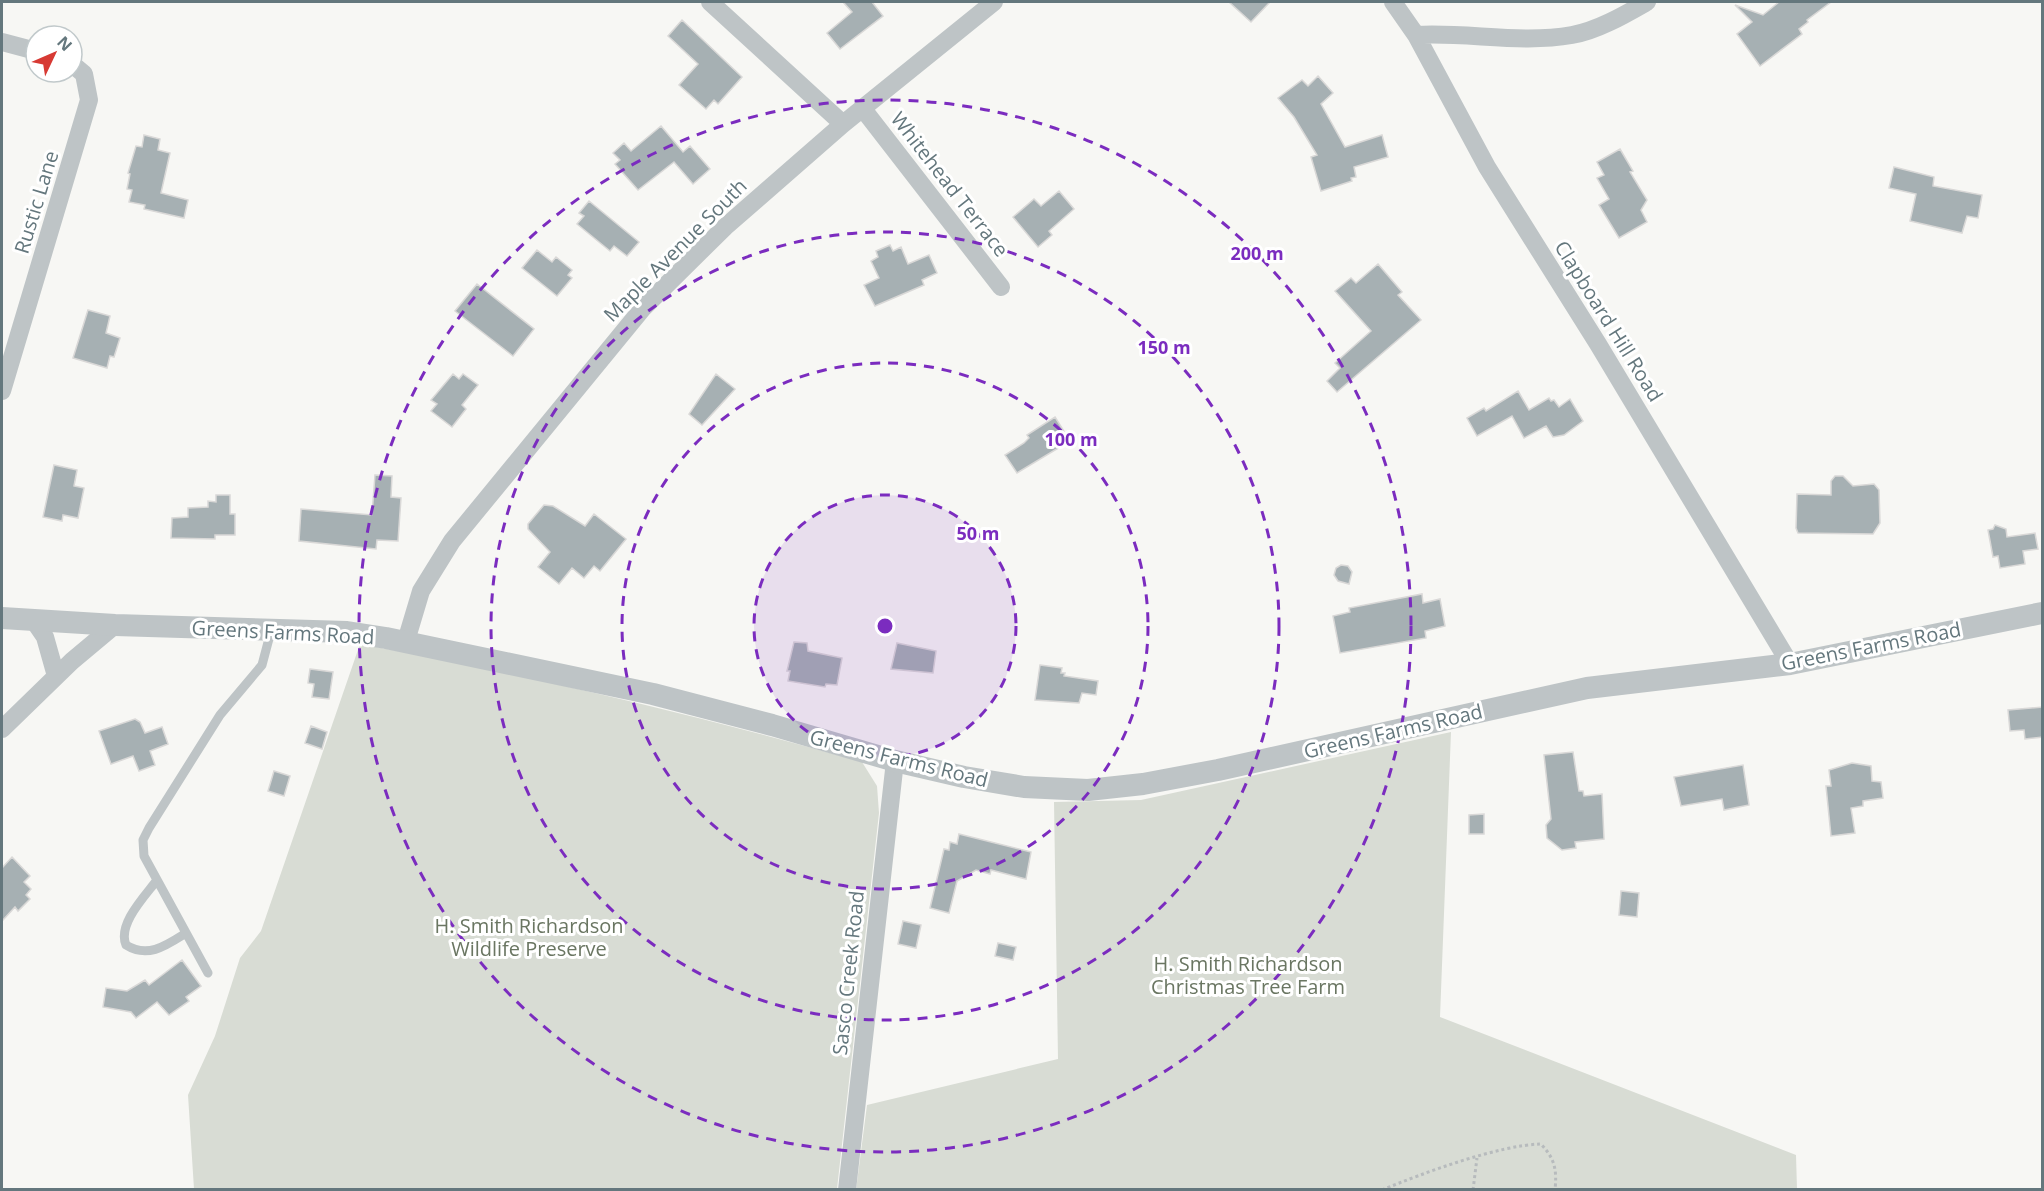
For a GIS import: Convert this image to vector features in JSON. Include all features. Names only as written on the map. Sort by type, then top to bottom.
[{"type":"street","points":[[710,2],[843,124]]},
{"type":"street","name":"Maple Avenue South","points":[[406,641],[422,591],[434,567],[492,490],[643,308],[689,261],[843,124],[994,2]]},
{"type":"street","name":"Clapboard Hill Road","points":[[1393,2],[1416,34],[1487,166],[1598,344],[1790,664]]},
{"type":"street","points":[[1416,34],[1445,33],[1538,39],[1575,35],[1647,2]]},
{"type":"street","points":[[2,42],[24,48]]},
{"type":"street","name":"Rustic Lane","points":[[2,391],[89,100],[84,74]]},
{"type":"street","name":"Whitehead Terrace","points":[[863,109],[1001,287]]},
{"type":"street","name":"Greens Farms Road","points":[[2,618],[115,626],[347,632],[406,641],[653,694],[895,761],[1024,787],[1088,790],[1143,784],[1218,770],[1587,688],[1790,664],[2043,613]]},
{"type":"street","points":[[34,621],[45,637],[57,676]]},
{"type":"street","points":[[2,729],[57,676],[115,626]]},
{"type":"street","name":"Sasco Creek Road","points":[[847,1190],[895,761]]},
{"type":"lane","points":[[208,973],[144,856],[143,840],[169,793],[220,715],[262,665],[272,629]]},
{"type":"lane","points":[[158,880],[127,924],[124,933],[126,945],[134,950],[147,951],[164,947],[186,933]]},
{"type":"path","points":[[1382,1190],[1416,1176],[1529,1144],[1542,1144],[1554,1157],[1557,1175],[1555,1190]]},
{"type":"path","points":[[1473,1190],[1477,1158]]},
{"type":"green space","name":"H. Smith Richardson Wildlife Preserve","points":[[360,644],[612,697],[862,762],[877,786],[879,813],[837,1189],[194,1189],[188,1095],[215,1036],[240,958],[261,931]]},
{"type":"green space","name":"H. Smith Richardson Christmas Tree Farm","points":[[1451,732],[1440,1017],[1796,1155],[1797,1189],[856,1190],[867,1105],[1058,1059],[1054,802],[1141,800]]},
{"type":"building","points":[[843,2],[872,2],[883,16],[840,49],[827,33],[852,12]]},
{"type":"building","points":[[1229,2],[1270,2],[1251,22]]},
{"type":"building","points":[[1779,2],[1831,2],[1807,20],[1808,22],[1799,29],[1802,34],[1760,66],[1737,34],[1752,22],[1735,5],[1763,15]]},
{"type":"building","points":[[682,20],[742,77],[718,104],[714,100],[706,109],[679,85],[698,64],[668,36]]},
{"type":"building","points":[[1318,76],[1333,93],[1321,104],[1345,147],[1382,135],[1388,157],[1354,167],[1356,177],[1351,178],[1352,181],[1321,191],[1311,157],[1317,155],[1294,117],[1278,98],[1302,80],[1308,86]]},
{"type":"building","points":[[661,126],[683,152],[690,146],[710,169],[693,184],[674,162],[638,190],[615,164],[620,160],[613,153],[624,143],[631,151]]},
{"type":"building","points":[[144,135],[160,139],[158,150],[170,153],[161,193],[188,200],[184,218],[144,209],[145,205],[129,202],[132,190],[127,189],[130,174],[128,173],[136,146],[142,147]]},
{"type":"building","points":[[1620,149],[1633,171],[1630,172],[1647,200],[1641,210],[1647,222],[1619,238],[1599,205],[1609,199],[1597,178],[1604,175],[1597,162]]},
{"type":"building","points":[[1894,167],[1934,177],[1933,186],[1982,195],[1978,218],[1967,216],[1962,233],[1910,221],[1916,194],[1889,188]]},
{"type":"building","points":[[1059,191],[1074,209],[1049,231],[1052,235],[1038,247],[1013,217],[1034,199],[1041,206]]},
{"type":"building","points":[[589,201],[639,242],[627,256],[614,246],[610,251],[577,224],[584,216],[579,213]]},
{"type":"building","points":[[890,245],[893,251],[901,247],[908,264],[929,255],[937,273],[922,280],[924,285],[875,306],[864,285],[879,278],[871,261],[878,257],[876,251]]},
{"type":"building","points":[[537,250],[552,262],[556,257],[572,270],[568,275],[572,278],[557,296],[522,268]]},
{"type":"building","points":[[1378,264],[1402,292],[1398,295],[1421,320],[1337,392],[1327,381],[1340,368],[1335,363],[1371,331],[1335,291],[1351,278],[1356,283]]},
{"type":"building","points":[[477,284],[534,329],[513,356],[455,311]]},
{"type":"building","points":[[88,310],[110,316],[106,333],[120,338],[114,357],[110,356],[107,368],[73,358]]},
{"type":"building","points":[[453,374],[459,379],[463,374],[478,385],[462,405],[466,409],[452,427],[431,411],[437,404],[431,400]]},
{"type":"building","points":[[716,374],[735,389],[702,425],[689,414]]},
{"type":"building","points":[[1518,391],[1529,410],[1549,398],[1551,401],[1554,400],[1559,407],[1570,399],[1583,421],[1564,435],[1553,437],[1546,426],[1524,438],[1512,416],[1477,436],[1467,418],[1484,408],[1486,411]]},
{"type":"building","points":[[1055,417],[1070,441],[1017,473],[1005,455],[1024,443],[1029,438],[1027,435]]},
{"type":"building","points":[[54,465],[77,470],[74,486],[84,488],[78,518],[63,515],[62,521],[43,517]]},
{"type":"building","points":[[375,475],[392,476],[391,497],[401,498],[398,541],[377,540],[376,549],[299,541],[301,509],[372,515]]},
{"type":"building","points":[[1835,476],[1843,476],[1853,486],[1874,484],[1879,490],[1880,523],[1873,534],[1798,533],[1796,528],[1797,494],[1831,495],[1831,481]]},
{"type":"building","points":[[216,495],[230,495],[230,514],[235,514],[235,535],[215,535],[215,539],[171,538],[172,518],[188,517],[188,508],[208,507],[208,501],[216,502]]},
{"type":"building","points":[[544,505],[553,506],[585,526],[594,514],[626,539],[600,571],[594,566],[584,578],[572,568],[559,584],[538,567],[550,552],[528,529],[528,524]]},
{"type":"building","points":[[1995,525],[2006,529],[2007,537],[2035,533],[2038,549],[2023,551],[2025,564],[2000,568],[1998,556],[1993,557],[1988,530],[1993,529]]},
{"type":"building","points":[[1341,565],[1348,566],[1352,572],[1349,584],[1338,581],[1334,575],[1336,568]]},
{"type":"building","points":[[1422,594],[1423,603],[1440,599],[1445,626],[1425,631],[1426,638],[1340,653],[1333,616],[1350,612],[1349,608]]},
{"type":"building","points":[[794,642],[807,643],[808,651],[842,658],[837,685],[826,684],[825,687],[788,681],[790,671],[787,671]]},
{"type":"building","points":[[897,643],[936,651],[933,673],[891,669]]},
{"type":"building","points":[[1040,665],[1062,668],[1061,673],[1065,673],[1064,676],[1098,681],[1096,695],[1082,693],[1079,703],[1035,700]]},
{"type":"building","points":[[310,669],[333,672],[329,699],[312,697],[314,684],[308,683]]},
{"type":"building","points":[[2043,707],[2043,737],[2025,739],[2024,730],[2010,731],[2008,710]]},
{"type":"building","points":[[135,719],[140,722],[145,733],[162,727],[168,744],[150,751],[155,765],[139,771],[133,756],[111,764],[99,731]]},
{"type":"building","points":[[311,726],[327,732],[322,749],[305,743]]},
{"type":"building","points":[[1573,752],[1579,791],[1583,791],[1584,796],[1602,794],[1604,839],[1575,842],[1576,848],[1562,850],[1547,838],[1546,825],[1551,819],[1544,755]]},
{"type":"building","points":[[1852,763],[1871,766],[1872,781],[1881,782],[1883,798],[1863,801],[1863,806],[1851,808],[1855,833],[1831,836],[1826,786],[1831,786],[1829,770]]},
{"type":"building","points":[[1743,765],[1749,805],[1724,810],[1722,799],[1681,806],[1674,777]]},
{"type":"building","points":[[274,771],[290,776],[284,796],[268,791]]},
{"type":"building","points":[[1484,814],[1484,834],[1469,834],[1469,815]]},
{"type":"building","points":[[959,834],[1031,852],[1026,879],[991,870],[990,874],[976,870],[957,881],[949,913],[930,908],[944,849],[949,850],[950,842],[957,844]]},
{"type":"building","points":[[12,857],[30,876],[24,882],[31,889],[26,895],[30,899],[18,911],[15,907],[2,921],[2,868]]},
{"type":"building","points":[[1621,891],[1639,893],[1637,917],[1619,915]]},
{"type":"building","points":[[903,921],[921,925],[916,948],[898,944]]},
{"type":"building","points":[[998,943],[1016,947],[1013,960],[995,956]]},
{"type":"building","points":[[182,960],[201,986],[186,997],[189,1001],[169,1015],[157,1002],[136,1018],[131,1012],[103,1007],[106,988],[127,991],[145,980],[149,985]]}]
